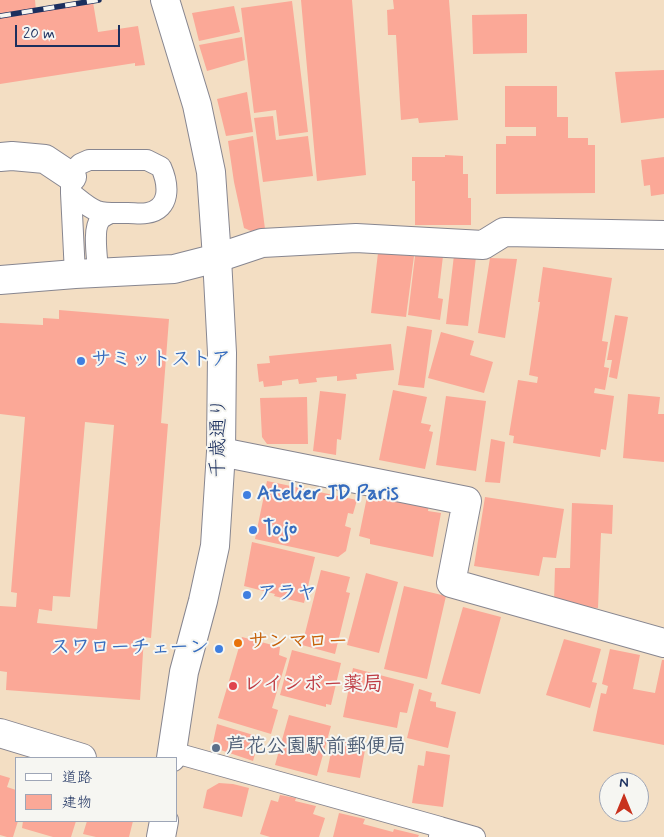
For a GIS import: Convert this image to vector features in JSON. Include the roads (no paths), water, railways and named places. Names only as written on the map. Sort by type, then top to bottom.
[{"type":"street","name":"千歳通り","points":[[164,0],[196,104],[211,172],[222,353],[221,452],[215,546],[184,672],[172,755]]},
{"type":"street","points":[[0,157],[12,156],[45,159],[72,185]]},
{"type":"street","points":[[0,280],[174,269],[217,258],[262,243],[290,241],[356,238],[483,245],[504,232],[664,235]]},
{"type":"street","points":[[221,452],[467,501],[451,583],[664,643]]},
{"type":"street","points":[[0,733],[79,757]]},
{"type":"street","points":[[161,837],[164,822]]},
{"type":"lane","points":[[72,185],[85,204],[98,211],[110,213],[147,213],[160,208],[166,199],[166,178],[162,167],[147,160],[89,160],[80,164],[75,169],[72,185],[87,274]]},
{"type":"lane","points":[[87,274],[100,219],[110,213]]},
{"type":"lane","points":[[172,755],[439,832],[475,837]]},
{"type":"railway","points":[[0,16],[99,0]]},
{"type":"place","name":"サミットストア","points":[[81,361]]},
{"type":"place","name":"Atelier JD Paris","points":[[247,495]]},
{"type":"place","name":"Tojo","points":[[253,530]]},
{"type":"place","name":"アラヤ","points":[[247,595]]},
{"type":"place","name":"サンマロー","points":[[238,643]]},
{"type":"place","name":"スワローチェーン","points":[[219,649]]},
{"type":"place","name":"レインボー薬局","points":[[233,686]]},
{"type":"place","name":"芦花公園駅前郵便局","points":[[216,748]]}]
